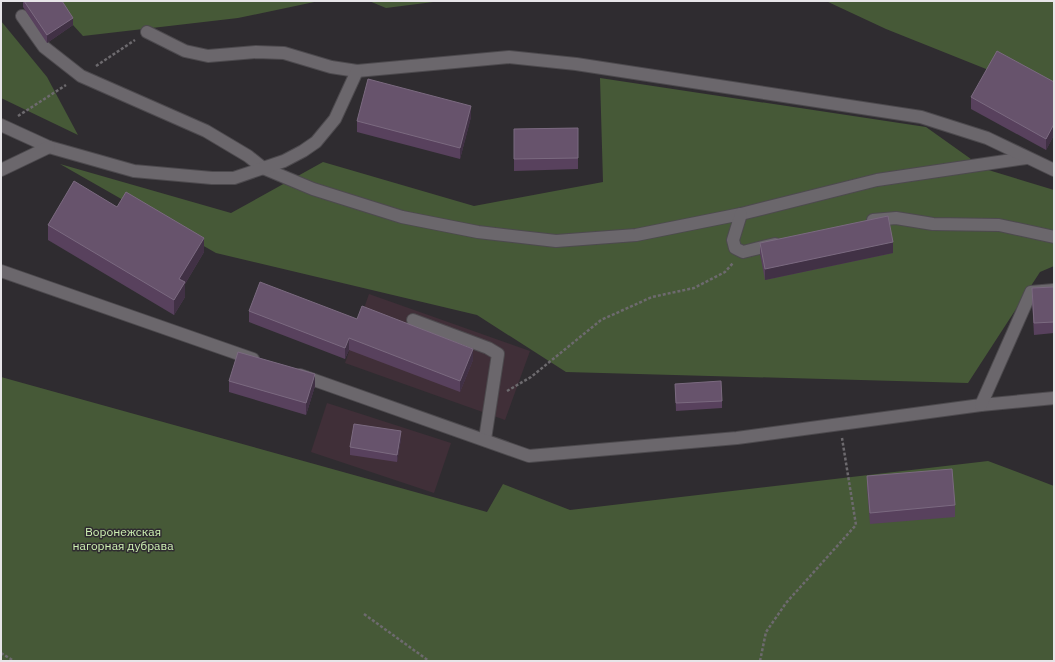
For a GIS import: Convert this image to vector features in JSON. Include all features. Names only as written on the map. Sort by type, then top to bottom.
[{"type":"street","points":[[22,16],[44,47],[81,76],[206,131],[248,156],[263,168],[313,189],[402,217],[478,232],[556,241],[636,235],[741,214],[877,180],[1026,158]]},
{"type":"street","points":[[147,32],[185,51],[208,56],[256,52],[284,53],[330,67],[357,71],[509,57],[576,64],[921,117],[987,138],[1026,158],[1054,170]]},
{"type":"street","points":[[2,127],[49,147],[134,171],[212,178],[234,178],[284,161],[316,142],[335,119],[357,71]]},
{"type":"street","points":[[1,170],[49,147]]},
{"type":"street","points":[[741,214],[733,240],[733,245],[735,248],[743,252],[788,240]]},
{"type":"street","points":[[861,223],[876,219],[896,218],[933,224],[999,225],[1054,237]]},
{"type":"street","points":[[1,270],[267,363]]},
{"type":"street","points":[[981,404],[1031,292],[1054,290]]},
{"type":"street","points":[[413,320],[488,348],[498,354],[485,439]]},
{"type":"street","points":[[289,371],[485,439],[529,456],[737,438],[839,422],[981,404],[1054,398]]},
{"type":"path","points":[[491,400],[531,377],[601,320],[652,297],[694,288],[725,272],[743,252]]},
{"type":"path","points":[[760,661],[766,632],[786,603],[856,525],[839,422]]},
{"type":"path","points":[[364,614],[429,661]]},
{"type":"path","points":[[1,653],[14,661]]},
{"type":"shaded area","points":[[369,294],[530,351],[505,420],[345,363]]},
{"type":"shaded area","points":[[327,403],[451,443],[434,493],[311,452]]},
{"type":"green space","points":[[51,1],[319,1],[238,18],[83,36]]},
{"type":"green space","points":[[369,1],[441,1],[386,8]]},
{"type":"green space","points":[[826,1],[1054,1],[1054,96],[886,29]]},
{"type":"green space","points":[[1,21],[47,77],[78,135],[1,98]]},
{"type":"green space","points":[[600,78],[926,127],[985,169],[1054,190],[1054,266],[1040,272],[968,383],[566,372],[477,315],[216,253],[60,164],[231,213],[323,162],[474,206],[603,182]]},
{"type":"green space","name":"Воронежская нагорная дубрава","points":[[1,377],[487,512],[503,484],[570,510],[988,461],[1054,486],[1054,661],[1,661]]},
{"type":"building","points":[[24,1],[62,1],[73,18],[47,35]]},
{"type":"building","points":[[997,51],[1054,82],[1054,124],[1046,139],[971,97]]},
{"type":"building","points":[[368,79],[471,106],[460,148],[357,121]]},
{"type":"building","points":[[578,128],[578,158],[514,159],[514,129]]},
{"type":"building","points":[[74,181],[117,207],[126,192],[204,238],[179,279],[185,282],[174,300],[48,225]]},
{"type":"building","points":[[888,216],[893,242],[765,269],[760,243]]},
{"type":"building","points":[[260,282],[357,319],[362,306],[473,349],[460,381],[349,338],[345,348],[249,311]]},
{"type":"building","points":[[1054,287],[1054,322],[1034,323],[1032,288]]},
{"type":"building","points":[[238,352],[315,374],[306,403],[229,381]]},
{"type":"building","points":[[721,381],[722,401],[676,403],[675,384]]},
{"type":"building","points":[[354,424],[401,431],[397,455],[350,447]]},
{"type":"building","points":[[952,469],[955,505],[870,513],[867,476]]}]
